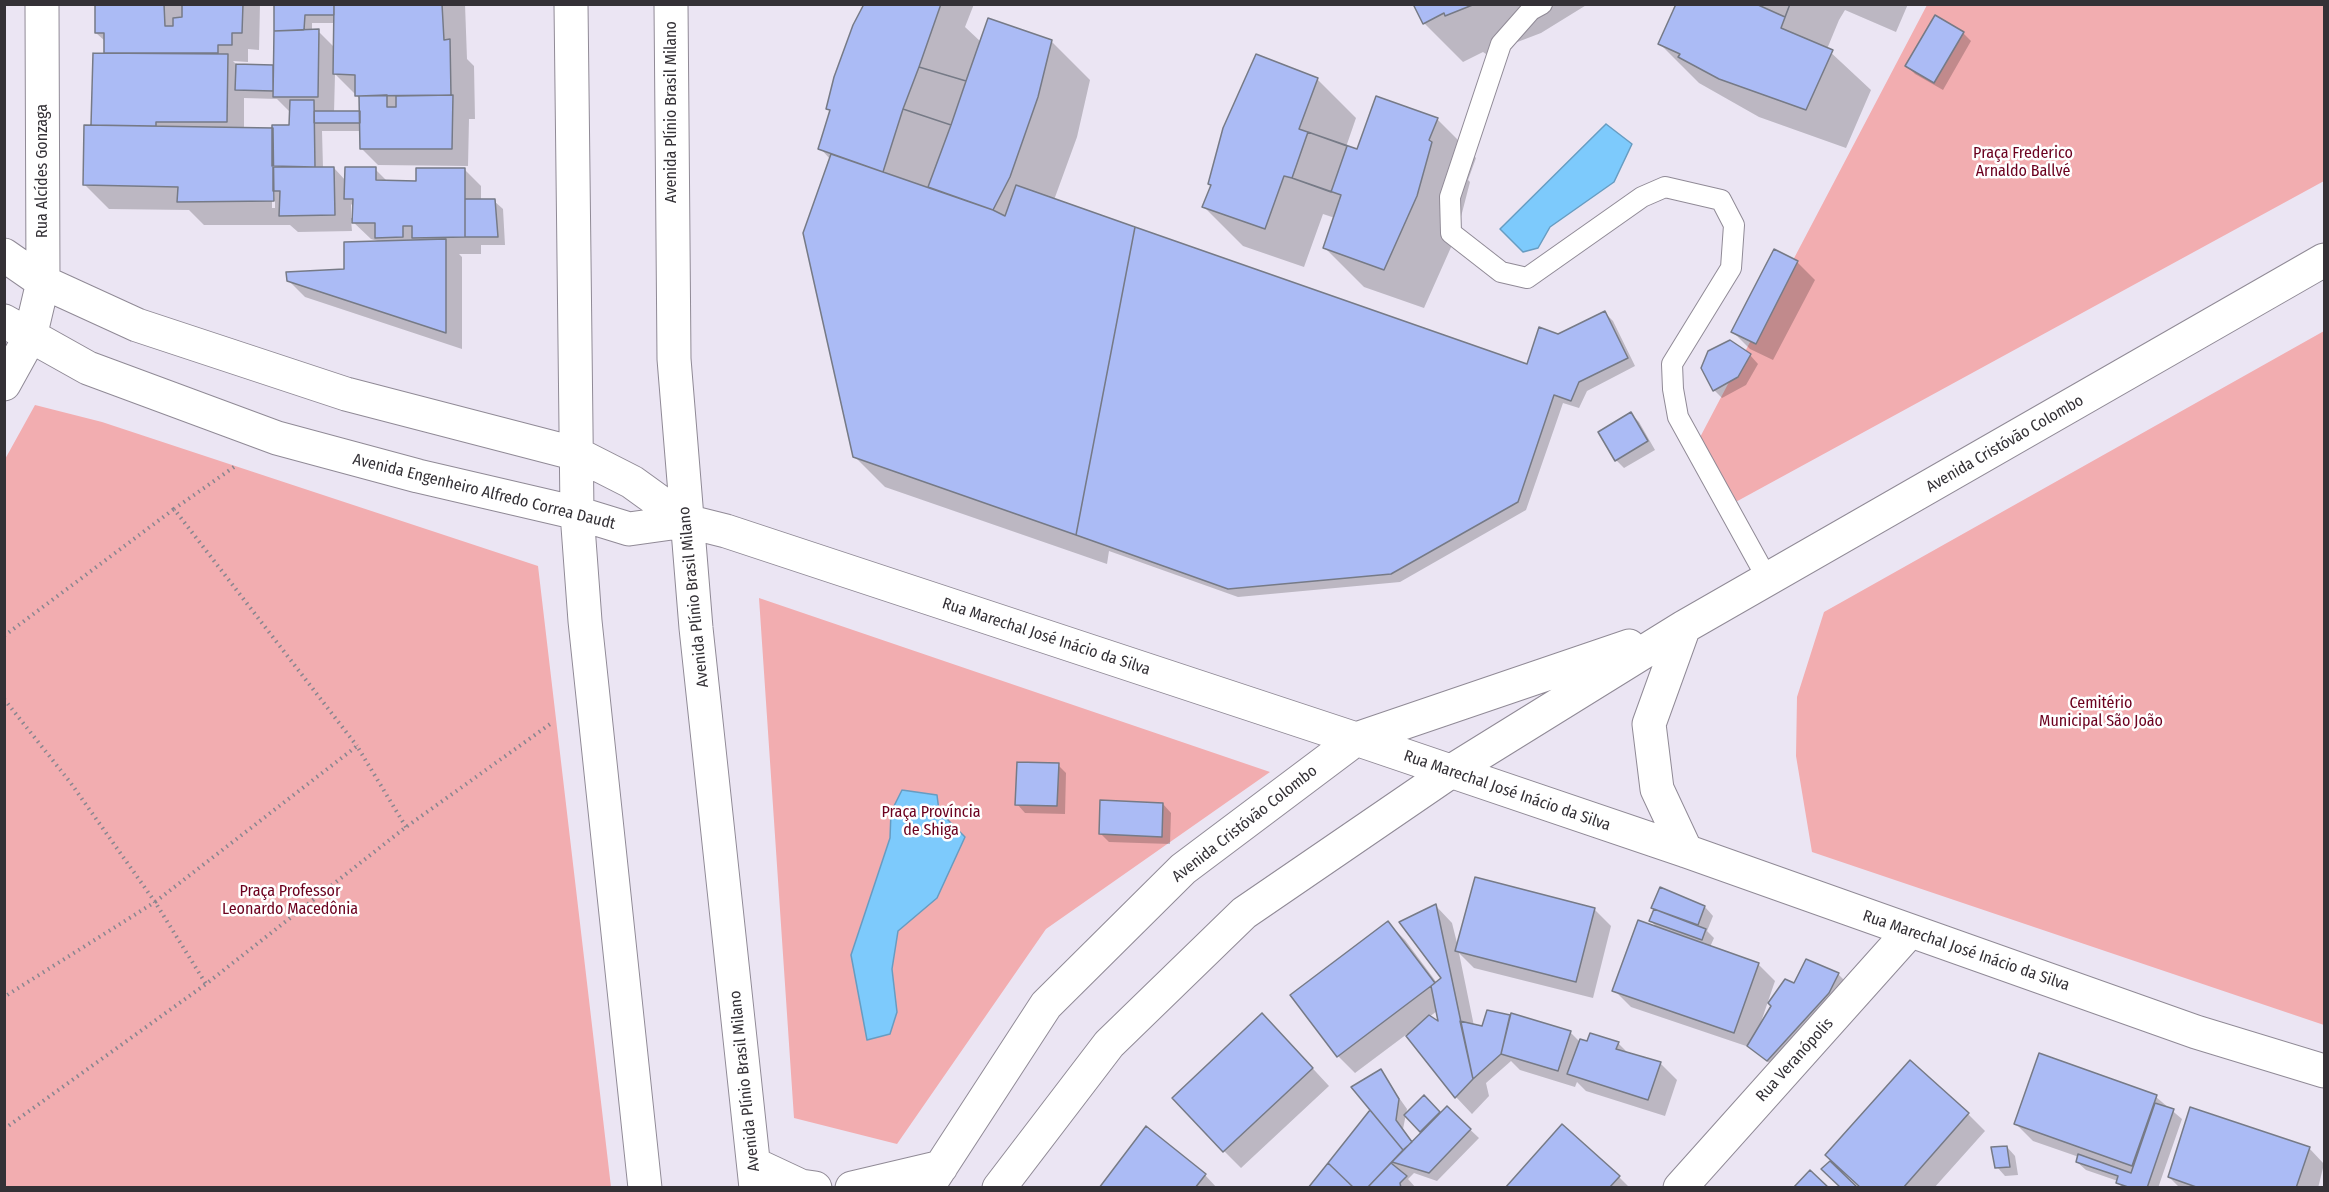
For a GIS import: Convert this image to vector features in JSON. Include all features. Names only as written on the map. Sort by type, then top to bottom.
[{"type":"main road","name":"Rua Alcídes Gonzaga","points":[[4,384],[17,329],[43,282],[42,4]]},
{"type":"main road","points":[[571,4],[577,513],[593,694],[645,1188]]},
{"type":"main road","name":"Avenida Plínio Brasil Milano","points":[[671,4],[674,359],[686,521],[755,1176]]},
{"type":"main road","points":[[4,255],[43,282],[137,325],[346,394],[576,454],[632,482],[686,521]]},
{"type":"main road","name":"Avenida Cristóvão Colombo","points":[[999,1188],[1109,1044],[1244,913],[1450,772],[1684,627],[2325,260]]},
{"type":"main road","name":"Avenida Engenheiro Alfredo Correa Daudt","points":[[17,329],[88,368],[277,438],[418,476],[577,513],[628,529],[686,521]]},
{"type":"main road","name":"Rua Marechal José Inácio da Silva","points":[[686,521],[726,531],[1356,739],[1686,851],[2196,1032],[2325,1071]]},
{"type":"main road","points":[[1684,627],[1649,724],[1657,789],[1686,851]]},
{"type":"main road","name":"Avenida Cristóvão Colombo","points":[[934,1177],[1046,1005],[1183,869],[1356,739],[1684,627]]},
{"type":"main road","name":"Rua Veranópolis","points":[[1680,1188],[1909,932]]},
{"type":"main road","points":[[755,1176],[815,1188]]},
{"type":"main road","points":[[852,1188],[934,1177]]},
{"type":"lane","points":[[1542,4],[1531,10],[1501,44],[1450,197],[1451,233],[1501,272],[1527,278],[1642,196],[1665,187],[1721,200],[1734,225],[1731,268],[1672,364],[1672,389],[1678,417],[1768,580]]},
{"type":"path","points":[[4,636],[174,509],[277,438]]},
{"type":"path","points":[[174,509],[357,747],[406,827]]},
{"type":"path","points":[[4,1130],[206,984],[406,827],[593,694]]},
{"type":"path","points":[[4,699],[70,782],[155,902],[206,984]]},
{"type":"path","points":[[4,997],[155,902],[357,747]]},
{"type":"green space","name":"Praça Frederico Arnaldo Ballvé","points":[[1927,5],[2324,5],[2324,181],[1732,504],[1697,443]]},
{"type":"green space","name":"Cemitério Municipal São João","points":[[2324,331],[2324,1025],[1812,852],[1796,756],[1797,697],[1824,612]]},
{"type":"green space","name":"Praça Professor Leonardo Macedônia","points":[[35,405],[102,422],[538,566],[611,1187],[5,1187],[4,461]]},
{"type":"green space","name":"Praça Província de Shiga","points":[[759,598],[1270,772],[1046,929],[897,1144],[794,1118]]},
{"type":"water","points":[[1606,124],[1632,144],[1614,182],[1550,227],[1538,248],[1523,252],[1500,229]]},
{"type":"water","points":[[902,790],[937,795],[939,811],[965,837],[937,898],[898,931],[892,969],[897,1012],[890,1034],[867,1040],[851,955],[890,838],[891,812]]},
{"type":"building","points":[[95,4],[164,4],[165,26],[173,26],[173,18],[182,17],[182,4],[243,4],[242,33],[232,33],[232,45],[218,45],[218,53],[104,53],[104,33],[95,33]]},
{"type":"building","points":[[274,4],[334,4],[334,15],[305,15],[304,30],[274,31]]},
{"type":"building","points":[[334,4],[442,4],[444,40],[450,39],[451,95],[355,96],[355,75],[333,74]]},
{"type":"building","points":[[864,4],[941,4],[919,67],[966,81],[988,18],[1052,40],[1038,97],[1010,177],[993,210],[928,187],[951,125],[903,109],[883,172],[818,149],[830,110],[826,109],[834,77],[853,25]]},
{"type":"building","points":[[1413,4],[1475,4],[1445,16],[1444,13],[1423,24]]},
{"type":"building","points":[[1676,4],[1790,4],[1781,28],[1833,50],[1806,110],[1719,79],[1678,57],[1680,54],[1658,44]]},
{"type":"building","points":[[1756,4],[1790,4],[1785,17]]},
{"type":"building","points":[[1935,15],[1964,32],[1934,83],[1905,66]]},
{"type":"building","points":[[319,29],[318,97],[273,97],[274,31]]},
{"type":"building","points":[[93,53],[228,54],[227,122],[156,122],[156,126],[91,125]]},
{"type":"building","points":[[1256,54],[1318,78],[1299,129],[1357,149],[1376,96],[1438,118],[1429,140],[1432,142],[1417,196],[1384,270],[1323,248],[1341,195],[1292,178],[1284,176],[1265,229],[1202,207],[1211,185],[1208,184],[1223,128]]},
{"type":"building","points":[[236,64],[273,65],[273,91],[235,90]]},
{"type":"building","points":[[919,67],[966,81],[951,125],[903,109]]},
{"type":"building","points":[[387,95],[387,107],[396,107],[396,96],[453,95],[452,149],[360,149],[359,96]]},
{"type":"building","points":[[290,100],[314,100],[315,167],[272,166],[272,125],[289,125]]},
{"type":"building","points":[[314,111],[360,111],[360,123],[314,123]]},
{"type":"building","points":[[84,125],[273,128],[274,201],[177,202],[178,187],[83,185]]},
{"type":"building","points":[[1308,132],[1347,146],[1331,192],[1292,178]]},
{"type":"building","points":[[831,154],[1005,216],[1016,185],[1135,227],[1076,535],[853,457],[803,233]]},
{"type":"building","points":[[273,167],[334,167],[335,215],[279,216],[280,191],[273,191]]},
{"type":"building","points":[[345,167],[376,167],[376,180],[416,181],[416,168],[465,168],[465,237],[412,238],[412,226],[403,226],[403,237],[375,238],[375,223],[352,223],[353,199],[344,199]]},
{"type":"building","points":[[465,199],[495,199],[498,237],[465,237]]},
{"type":"building","points":[[1135,227],[1527,364],[1539,327],[1558,334],[1605,311],[1628,358],[1579,382],[1571,401],[1554,395],[1518,502],[1391,574],[1228,589],[1076,535]]},
{"type":"building","points":[[446,239],[446,333],[287,281],[286,272],[344,269],[344,242]]},
{"type":"building","points":[[1774,249],[1798,261],[1756,344],[1731,332]]},
{"type":"building","points":[[1730,340],[1751,354],[1738,377],[1713,391],[1701,368],[1708,351]]},
{"type":"building","points":[[1631,412],[1648,441],[1615,461],[1598,432]]},
{"type":"building","points":[[1017,762],[1059,763],[1057,806],[1015,805]]},
{"type":"building","points":[[1100,800],[1163,803],[1162,837],[1099,834]]},
{"type":"building","points":[[1475,877],[1595,908],[1576,982],[1455,951]]},
{"type":"building","points":[[1660,887],[1705,906],[1698,925],[1651,908]]},
{"type":"building","points":[[1436,904],[1473,1079],[1455,1098],[1406,1036],[1429,1015],[1438,1021],[1431,986],[1441,978],[1399,922]]},
{"type":"building","points":[[1654,909],[1706,929],[1702,940],[1649,921]]},
{"type":"building","points":[[1638,920],[1759,963],[1734,1033],[1612,991]]},
{"type":"building","points":[[1388,921],[1435,983],[1337,1057],[1290,995]]},
{"type":"building","points":[[1806,959],[1839,973],[1829,993],[1767,1061],[1747,1046],[1771,1006],[1768,1003],[1785,979],[1794,983]]},
{"type":"building","points":[[1487,1010],[1510,1015],[1501,1054],[1473,1079],[1460,1021],[1482,1026]]},
{"type":"building","points":[[1262,1013],[1313,1068],[1223,1152],[1172,1098]]},
{"type":"building","points":[[1511,1013],[1571,1031],[1558,1071],[1501,1054]]},
{"type":"building","points":[[1590,1033],[1619,1042],[1616,1049],[1661,1062],[1648,1100],[1567,1074],[1580,1039],[1587,1041]]},
{"type":"building","points":[[2039,1053],[2157,1095],[2132,1166],[2014,1124]]},
{"type":"building","points":[[1910,1060],[1969,1113],[1903,1188],[1861,1188],[1825,1155]]},
{"type":"building","points":[[1381,1069],[1399,1099],[1396,1120],[1412,1142],[1403,1150],[1351,1087]]},
{"type":"building","points":[[1424,1095],[1440,1112],[1420,1132],[1404,1115]]},
{"type":"building","points":[[2155,1103],[2174,1109],[2147,1188],[2131,1188],[2116,1183],[2118,1176],[2076,1162],[2078,1154],[2131,1173]]},
{"type":"building","points":[[1447,1106],[1471,1129],[1429,1173],[1392,1162]]},
{"type":"building","points":[[2190,1107],[2310,1147],[2296,1188],[2199,1188],[2168,1177]]},
{"type":"building","points":[[1370,1110],[1403,1150],[1367,1188],[1354,1188],[1328,1163]]},
{"type":"building","points":[[1562,1124],[1620,1176],[1609,1188],[1505,1188]]},
{"type":"building","points":[[1146,1126],[1206,1174],[1195,1188],[1099,1188]]},
{"type":"building","points":[[2007,1146],[2010,1167],[1995,1168],[1991,1147]]},
{"type":"building","points":[[1830,1161],[1858,1188],[1841,1188],[1821,1169]]},
{"type":"building","points":[[1328,1163],[1354,1188],[1308,1188]]},
{"type":"building","points":[[1391,1163],[1407,1176],[1400,1183],[1401,1188],[1367,1188]]},
{"type":"building","points":[[1810,1170],[1829,1188],[1793,1188]]}]
